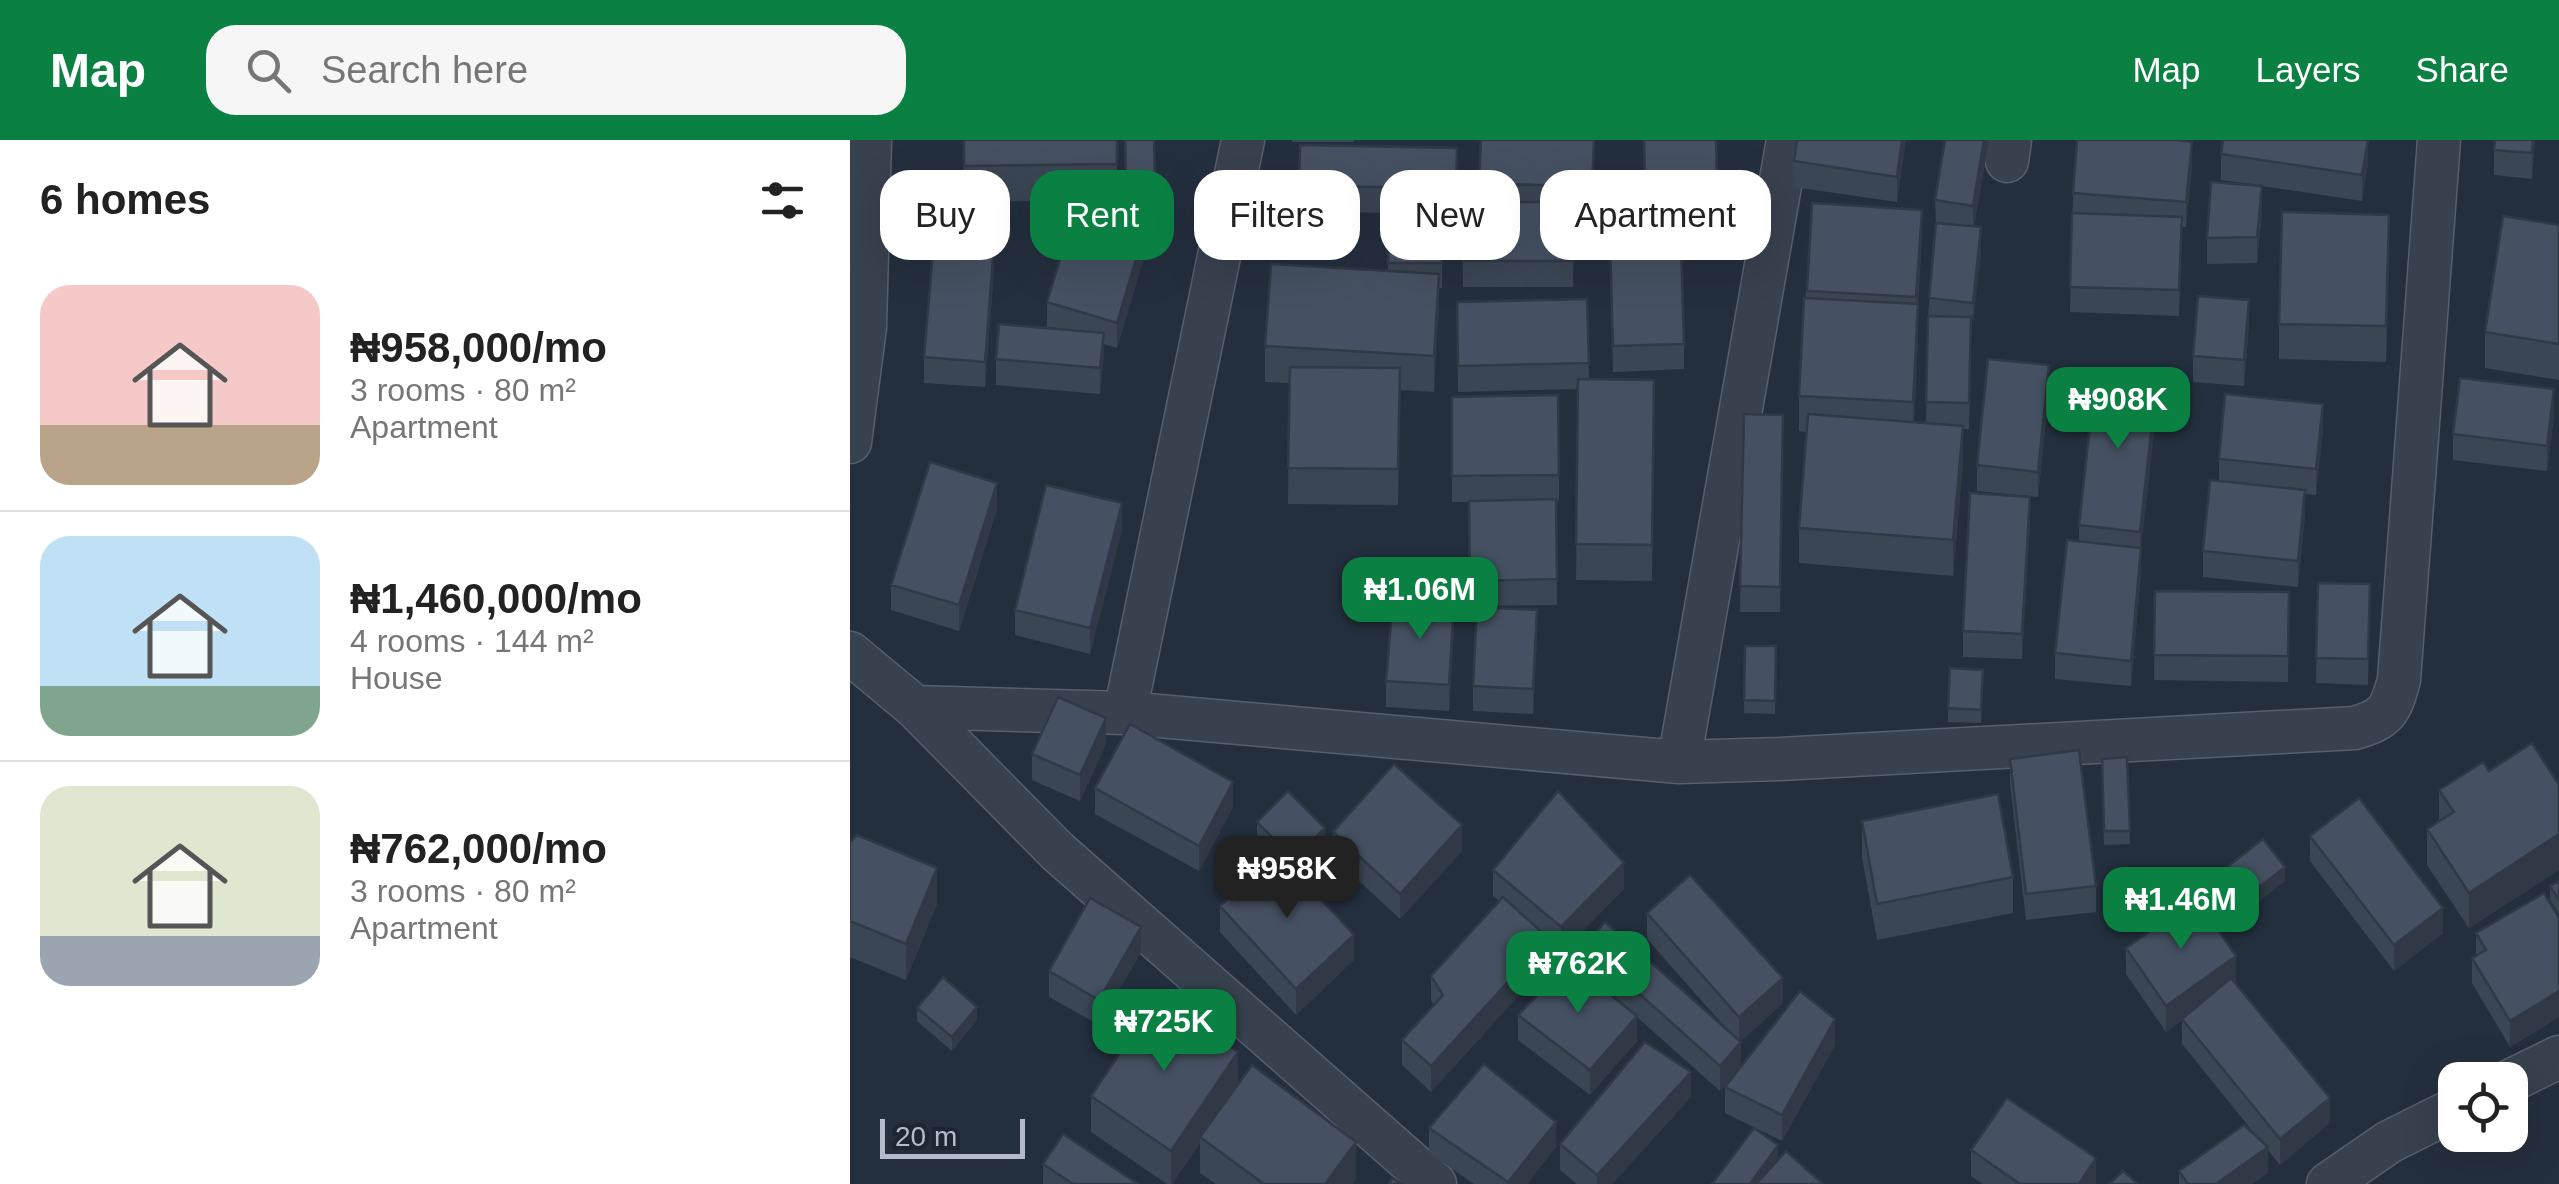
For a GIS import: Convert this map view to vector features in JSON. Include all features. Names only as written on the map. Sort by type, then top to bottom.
[{"type":"street","points":[[850,442],[864,327],[870,140]]},
{"type":"street","points":[[1125,714],[1244,140]]},
{"type":"street","points":[[1679,762],[1788,140]]},
{"type":"street","points":[[915,706],[1125,714],[1679,762],[2355,728],[2377,721],[2392,706],[2399,680],[2439,140]]},
{"type":"street","points":[[850,653],[915,706],[1056,851],[1436,1184]]},
{"type":"street","points":[[2528,1072],[2559,1057]]},
{"type":"street","points":[[2328,1184],[2389,1142],[2438,1118]]},
{"type":"building","points":[[964,140],[1117,140],[1117,164],[964,166]]},
{"type":"building","points":[[1125,140],[1154,140],[1155,170],[1126,170]]},
{"type":"building","points":[[1481,140],[1594,140],[1593,170],[1540,170],[1540,185],[1520,184],[1520,170],[1480,170]]},
{"type":"building","points":[[1644,140],[1716,140],[1717,170],[1645,170]]},
{"type":"building","points":[[1797,140],[1902,140],[1897,177],[1794,161]]},
{"type":"building","points":[[1945,140],[1984,140],[1973,206],[1935,200]]},
{"type":"building","points":[[2077,140],[2192,142],[2186,202],[2073,193]]},
{"type":"building","points":[[2223,140],[2368,140],[2362,175],[2221,154]]},
{"type":"building","points":[[2495,140],[2533,140],[2532,153],[2494,150]]},
{"type":"building","points":[[1300,145],[1457,148],[1456,170],[1380,170],[1380,187],[1360,187],[1360,170],[1299,170]]},
{"type":"building","points":[[2211,182],[2262,186],[2257,237],[2207,238]]},
{"type":"building","points":[[1520,202],[1540,202],[1540,260],[1573,260],[1573,261],[1463,261],[1520,260]]},
{"type":"building","points":[[1812,203],[1922,210],[1916,297],[1807,291]]},
{"type":"building","points":[[2282,212],[2389,215],[2386,326],[2279,324]]},
{"type":"building","points":[[2072,213],[2182,217],[2179,290],[2070,287]]},
{"type":"building","points":[[2503,216],[2559,225],[2559,344],[2485,332]]},
{"type":"building","points":[[1936,223],[1981,227],[1973,303],[1929,298]]},
{"type":"building","points":[[932,260],[993,260],[985,362],[924,357]]},
{"type":"building","points":[[1060,260],[1136,260],[1117,323],[1047,302]]},
{"type":"building","points":[[1388,260],[1442,260],[1442,263]]},
{"type":"building","points":[[1610,260],[1681,260],[1684,344],[1613,346]]},
{"type":"building","points":[[1271,264],[1439,274],[1434,356],[1265,346]]},
{"type":"building","points":[[2198,296],[2249,300],[2244,360],[2193,356]]},
{"type":"building","points":[[1804,298],[1918,304],[1913,402],[1799,396]]},
{"type":"building","points":[[1587,299],[1589,363],[1458,366],[1457,302]]},
{"type":"building","points":[[1928,316],[1971,317],[1969,403],[1926,402]]},
{"type":"building","points":[[999,324],[1104,333],[1100,368],[996,359]]},
{"type":"building","points":[[1988,359],[2049,365],[2038,472],[1977,465]]},
{"type":"building","points":[[1290,367],[1400,368],[1398,469],[1288,468]]},
{"type":"building","points":[[2096,371],[2157,378],[2140,532],[2079,525]]},
{"type":"building","points":[[2460,378],[2554,389],[2547,446],[2453,434]]},
{"type":"building","points":[[1578,379],[1654,380],[1652,545],[1576,544]]},
{"type":"building","points":[[2225,394],[2323,404],[2316,469],[2219,459]]},
{"type":"building","points":[[1558,395],[1559,475],[1452,476],[1452,397]]},
{"type":"building","points":[[1744,414],[1783,415],[1780,587],[1740,586]]},
{"type":"building","points":[[1808,414],[1963,426],[1953,540],[1799,528]]},
{"type":"building","points":[[930,462],[997,483],[959,605],[891,585]]},
{"type":"building","points":[[2210,480],[2305,490],[2298,561],[2203,551]]},
{"type":"building","points":[[1046,485],[1122,503],[1090,628],[1015,610]]},
{"type":"building","points":[[1970,493],[2030,497],[2022,634],[1963,631]]},
{"type":"building","points":[[1556,499],[1557,579],[1470,581],[1469,501]]},
{"type":"building","points":[[2067,540],[2141,548],[2131,661],[2055,653]]},
{"type":"building","points":[[2318,583],[2370,584],[2368,659],[2316,658]]},
{"type":"building","points":[[2155,591],[2289,592],[2288,656],[2154,655]]},
{"type":"building","points":[[1393,598],[1454,603],[1449,685],[1386,681]]},
{"type":"building","points":[[1477,607],[1537,610],[1533,689],[1473,686]]},
{"type":"building","points":[[1745,646],[1776,646],[1775,701],[1744,700]]},
{"type":"building","points":[[1950,668],[1983,670],[1981,710],[1948,708]]},
{"type":"building","points":[[1058,697],[1106,718],[1080,775],[1032,754]]},
{"type":"building","points":[[1130,724],[1233,782],[1199,846],[1095,788]]},
{"type":"building","points":[[2532,743],[2559,785],[2559,834],[2469,893],[2427,829],[2454,812],[2439,790],[2483,762],[2489,771]]},
{"type":"building","points":[[2079,750],[2096,886],[2026,894],[2010,759]]},
{"type":"building","points":[[2127,757],[2130,831],[2104,831],[2102,759]]},
{"type":"building","points":[[1394,764],[1462,825],[1400,894],[1333,832]]},
{"type":"building","points":[[1288,791],[1325,828],[1294,859],[1257,822]]},
{"type":"building","points":[[1558,791],[1624,863],[1561,927],[1493,870]]},
{"type":"building","points":[[1998,794],[2013,877],[1877,904],[1862,821]]},
{"type":"building","points":[[2359,798],[2443,908],[2394,945],[2310,836]]},
{"type":"building","points":[[857,835],[937,868],[906,944],[850,921],[850,842]]},
{"type":"building","points":[[2263,839],[2285,867],[2240,902],[2218,874]]},
{"type":"building","points":[[1278,853],[1354,935],[1296,989],[1220,906]]},
{"type":"building","points":[[1690,875],[1783,978],[1739,1017],[1647,913]]},
{"type":"building","points":[[2559,881],[2559,900],[2550,886]]},
{"type":"building","points":[[2544,893],[2559,918],[2559,991],[2510,1021],[2472,958],[2486,950],[2476,933]]},
{"type":"building","points":[[1503,897],[1548,938],[1431,1066],[1402,1040],[1443,995],[1431,976]]},
{"type":"building","points":[[1090,898],[1141,927],[1099,1000],[1049,971]]},
{"type":"building","points":[[2197,899],[2236,956],[2166,1006],[2126,948]]},
{"type":"building","points":[[1605,922],[1741,1042],[1720,1066],[1585,945]]},
{"type":"building","points":[[1570,962],[1637,1016],[1590,1070],[1518,1015]]},
{"type":"building","points":[[943,977],[977,1007],[952,1037],[917,1008]]},
{"type":"building","points":[[2231,978],[2330,1098],[2280,1139],[2182,1019]]},
{"type":"building","points":[[1800,991],[1835,1019],[1782,1115],[1725,1087]]},
{"type":"building","points":[[1158,997],[1238,1052],[1171,1151],[1091,1096]]},
{"type":"building","points":[[1645,1042],[1691,1072],[1597,1175],[1560,1144]]},
{"type":"building","points":[[1484,1064],[1556,1122],[1508,1182],[1429,1128]]},
{"type":"building","points":[[1252,1065],[1356,1142],[1325,1184],[1264,1184],[1200,1137]]},
{"type":"building","points":[[2007,1098],[2096,1158],[2079,1184],[2020,1184],[1971,1150]]},
{"type":"building","points":[[2244,1125],[2268,1147],[2216,1184],[2188,1184],[2179,1171]]},
{"type":"building","points":[[1754,1128],[1778,1145],[1750,1184],[1712,1184]]},
{"type":"building","points":[[1063,1134],[1138,1184],[1073,1184],[1043,1164]]},
{"type":"building","points":[[1786,1151],[1823,1184],[1756,1184]]},
{"type":"building","points":[[2123,1171],[2138,1184],[2109,1184]]}]
